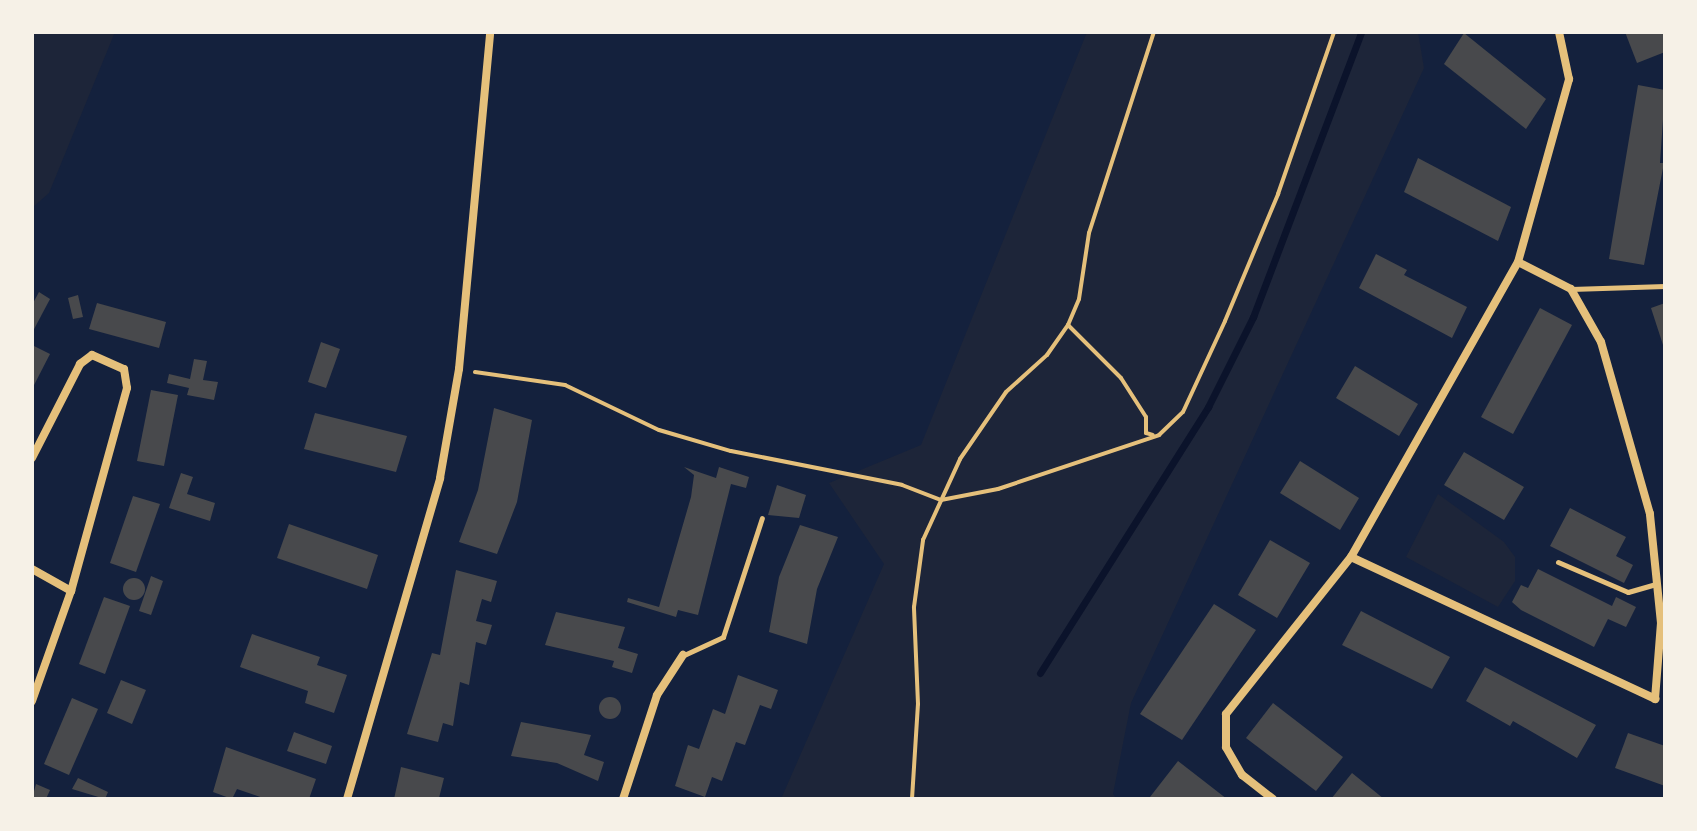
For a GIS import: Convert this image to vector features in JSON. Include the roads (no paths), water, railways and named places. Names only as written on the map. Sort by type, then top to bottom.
[{"type":"street","points":[[347,799],[440,478],[459,369],[490,32]]},
{"type":"street","points":[[1273,799],[1242,775],[1226,747],[1226,714],[1351,557],[1518,262],[1569,79],[1559,32]]},
{"type":"street","points":[[1518,262],[1571,289],[1605,356],[1650,514],[1661,623],[1655,699]]},
{"type":"street","points":[[32,458],[80,364],[92,355],[124,369],[127,388],[71,591],[32,701]]},
{"type":"street","points":[[1351,557],[1665,703]]},
{"type":"street","points":[[32,569],[71,591]]},
{"type":"street","points":[[623,799],[657,695],[683,655]]},
{"type":"lane","points":[[1571,289],[1665,286]]},
{"type":"lane","points":[[683,655],[723,637],[762,518]]},
{"type":"lane","points":[[1558,562],[1628,592],[1656,584]]},
{"type":"waterway","points":[[1040,673],[1208,407],[1253,317],[1361,32]]}]
